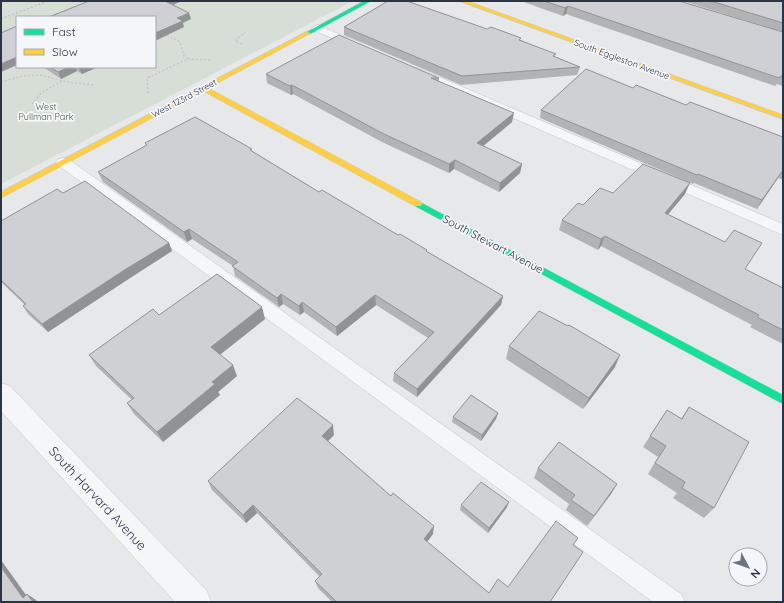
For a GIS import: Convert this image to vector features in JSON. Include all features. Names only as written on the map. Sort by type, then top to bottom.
[{"type":"street","name":"West 123rd Street","points":[[1,195],[368,1]]},
{"type":"street","name":"South Eggleston Avenue","points":[[462,1],[783,117]]},
{"type":"street","name":"South Stewart Avenue","points":[[204,88],[783,400]]},
{"type":"street","name":"South Harvard Avenue","points":[[1,394],[196,602]]},
{"type":"lane","points":[[317,28],[365,49]]},
{"type":"lane","points":[[409,68],[783,230]]},
{"type":"lane","points":[[63,162],[673,602]]},
{"type":"path","points":[[1,19],[48,1]]},
{"type":"path","points":[[245,32],[235,41],[248,48]]},
{"type":"path","points":[[167,35],[180,42],[184,56],[188,59]]},
{"type":"path","points":[[148,98],[147,78],[188,59],[216,60]]},
{"type":"path","points":[[1,82],[23,76],[40,75],[94,85]]},
{"type":"path","points":[[32,104],[41,93],[63,80]]},
{"type":"green space","name":"West Pullman Park","points":[[1,1],[353,1],[1,184]]},
{"type":"building","points":[[89,1],[165,1],[189,13],[177,18],[183,21],[156,33],[156,16],[52,16]]},
{"type":"building","points":[[388,1],[407,1],[487,29],[491,27],[521,38],[519,40],[556,54],[553,56],[580,67],[462,76],[344,27]]},
{"type":"building","points":[[544,1],[679,1],[783,32],[783,76],[779,78],[568,6],[565,8]]},
{"type":"building","points":[[711,1],[783,1],[783,23]]},
{"type":"building","points":[[16,26],[16,57],[1,64],[1,33]]},
{"type":"building","points":[[339,35],[439,78],[431,78],[514,113],[477,143],[522,164],[500,183],[455,160],[449,164],[384,134],[292,85],[290,86],[266,74]]},
{"type":"building","points":[[52,68],[67,68],[58,72]]},
{"type":"building","points":[[586,69],[633,88],[636,85],[686,105],[690,102],[783,137],[783,170],[762,200],[698,174],[697,175],[541,110]]},
{"type":"building","points":[[195,117],[252,149],[250,150],[319,192],[322,190],[398,235],[400,234],[503,296],[417,389],[394,373],[434,332],[375,295],[336,327],[302,302],[299,306],[281,294],[277,298],[232,266],[238,262],[189,229],[184,232],[98,172],[147,145],[145,143]]},
{"type":"building","points":[[643,164],[690,183],[665,213],[725,242],[734,230],[762,243],[745,269],[783,288],[783,330],[757,317],[759,315],[605,236],[601,239],[562,220],[578,203],[583,205],[600,188],[613,193]]},
{"type":"building","points":[[85,181],[169,243],[126,269],[42,324],[23,306],[26,304],[1,280],[1,221],[57,189],[63,193]]},
{"type":"building","points":[[217,274],[262,307],[211,347],[233,365],[212,382],[215,384],[157,432],[127,403],[134,398],[89,355],[153,309],[159,315]]},
{"type":"building","points":[[539,311],[568,326],[569,325],[620,355],[589,398],[509,346]]},
{"type":"building","points":[[471,395],[498,413],[482,435],[453,417]]},
{"type":"building","points":[[297,398],[333,425],[322,436],[391,496],[393,493],[434,526],[424,539],[489,593],[498,579],[508,587],[556,521],[578,538],[573,545],[583,552],[550,602],[337,602],[315,581],[322,574],[253,505],[243,515],[208,481]]},
{"type":"building","points":[[689,407],[749,442],[714,508],[682,488],[685,482],[655,463],[666,446],[650,436],[667,410],[682,419]]},
{"type":"building","points":[[559,442],[617,484],[594,516],[571,500],[575,495],[538,468]]},
{"type":"building","points":[[481,482],[509,502],[489,528],[461,505]]},
{"type":"building","points":[[1,567],[23,598],[27,594],[33,602],[1,602]]},
{"type":"traffic: fast","points":[[308,33],[368,1]]},
{"type":"traffic: fast","points":[[418,204],[783,400]]},
{"type":"traffic: slow","points":[[462,1],[783,117]]},
{"type":"traffic: slow","points":[[1,195],[308,33]]},
{"type":"traffic: slow","points":[[203,88],[418,204]]}]
